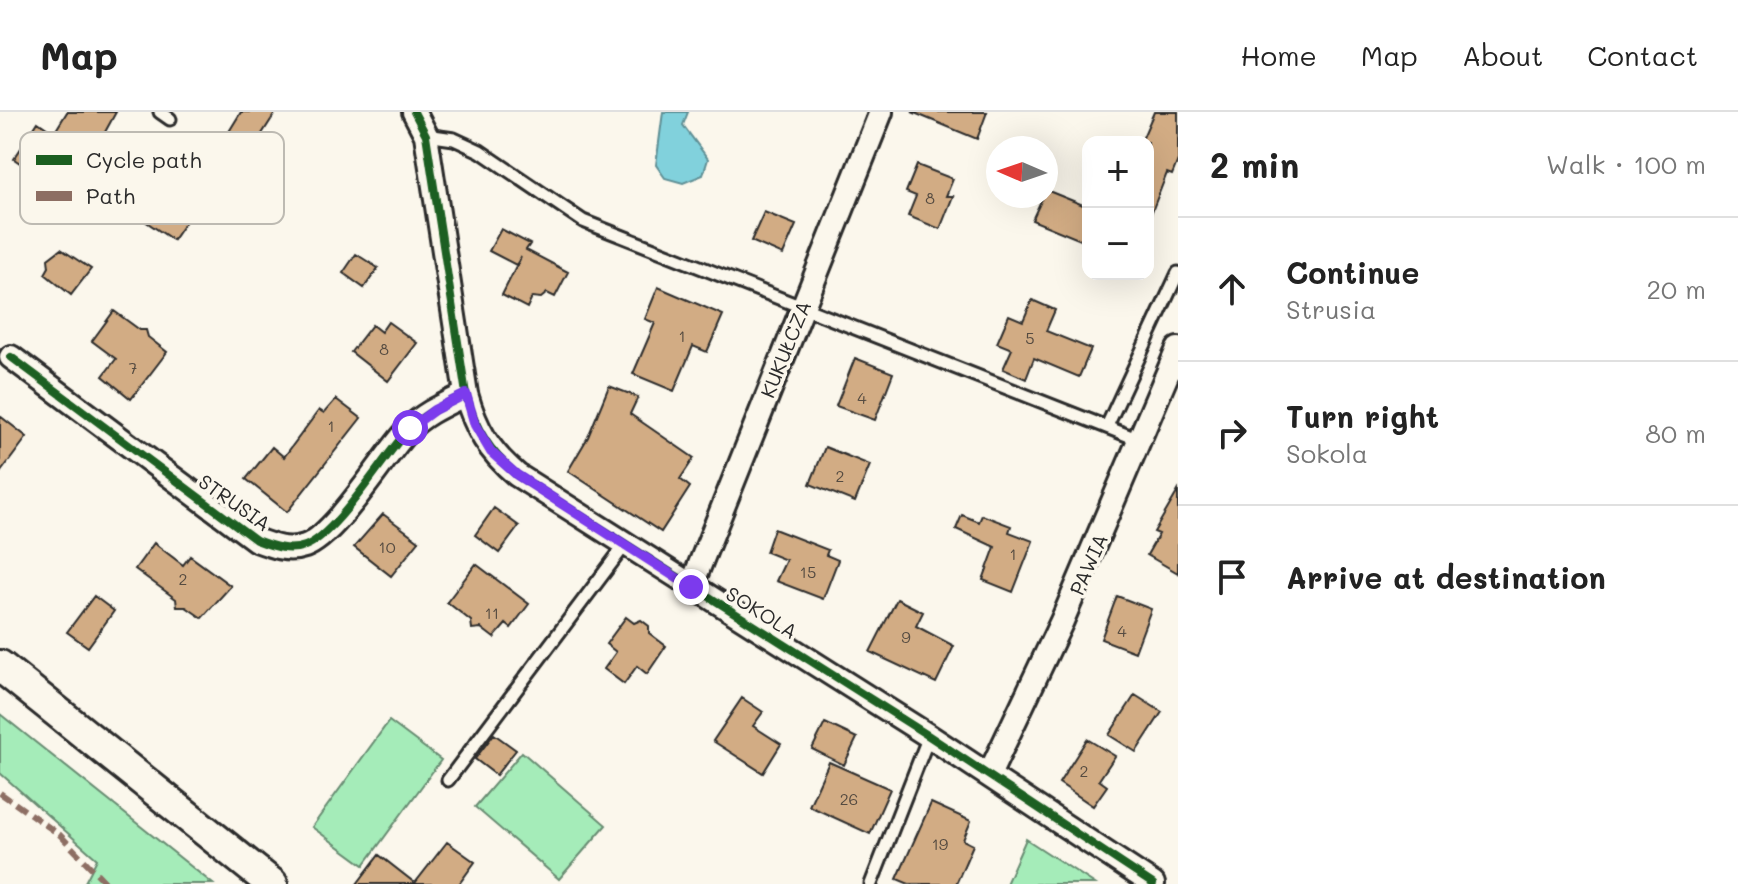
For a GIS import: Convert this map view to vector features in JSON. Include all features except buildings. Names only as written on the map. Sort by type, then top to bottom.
[{"type":"main road","points":[[0,666],[272,884]]},
{"type":"street","name":"SOKOLA","points":[[414,112],[426,135],[466,394],[475,425],[491,452],[517,475],[929,736],[1153,884]]},
{"type":"street","name":"KUKUŁCZA","points":[[691,587],[881,112]]},
{"type":"street","name":"PAWIA","points":[[989,775],[1142,441],[1178,349]]},
{"type":"street","name":"STRUSIA","points":[[11,357],[256,540],[278,549],[305,546],[324,534],[410,428],[434,410],[466,394]]},
{"type":"lane","points":[[426,135],[454,139],[480,151],[583,221],[1142,441]]},
{"type":"lane","points":[[1107,426],[1178,273]]},
{"type":"lane","points":[[448,780],[625,545]]},
{"type":"lane","points":[[871,884],[929,736]]},
{"type":"green space","points":[[0,714],[213,884],[84,884],[97,859],[0,773]]},
{"type":"green space","points":[[389,721],[441,760],[364,865],[312,827]]},
{"type":"green space","points":[[522,752],[606,825],[559,879],[475,807]]},
{"type":"green space","points":[[1026,839],[1095,884],[1006,884]]},
{"type":"water","points":[[663,112],[688,112],[683,125],[708,159],[703,175],[683,183],[665,178],[656,165]]},
{"type":"marked path","points":[[0,793],[60,835],[107,884]]},
{"type":"cycle path","points":[[414,112],[426,135],[466,394],[479,429],[499,457],[517,475],[929,736],[1153,884]]},
{"type":"cycle path","points":[[11,357],[256,540],[286,548],[299,548],[317,539],[345,512],[414,424],[466,394]]},
{"type":"route","points":[[410,428],[434,410],[466,394],[475,425],[491,452],[517,475],[691,587]]}]
